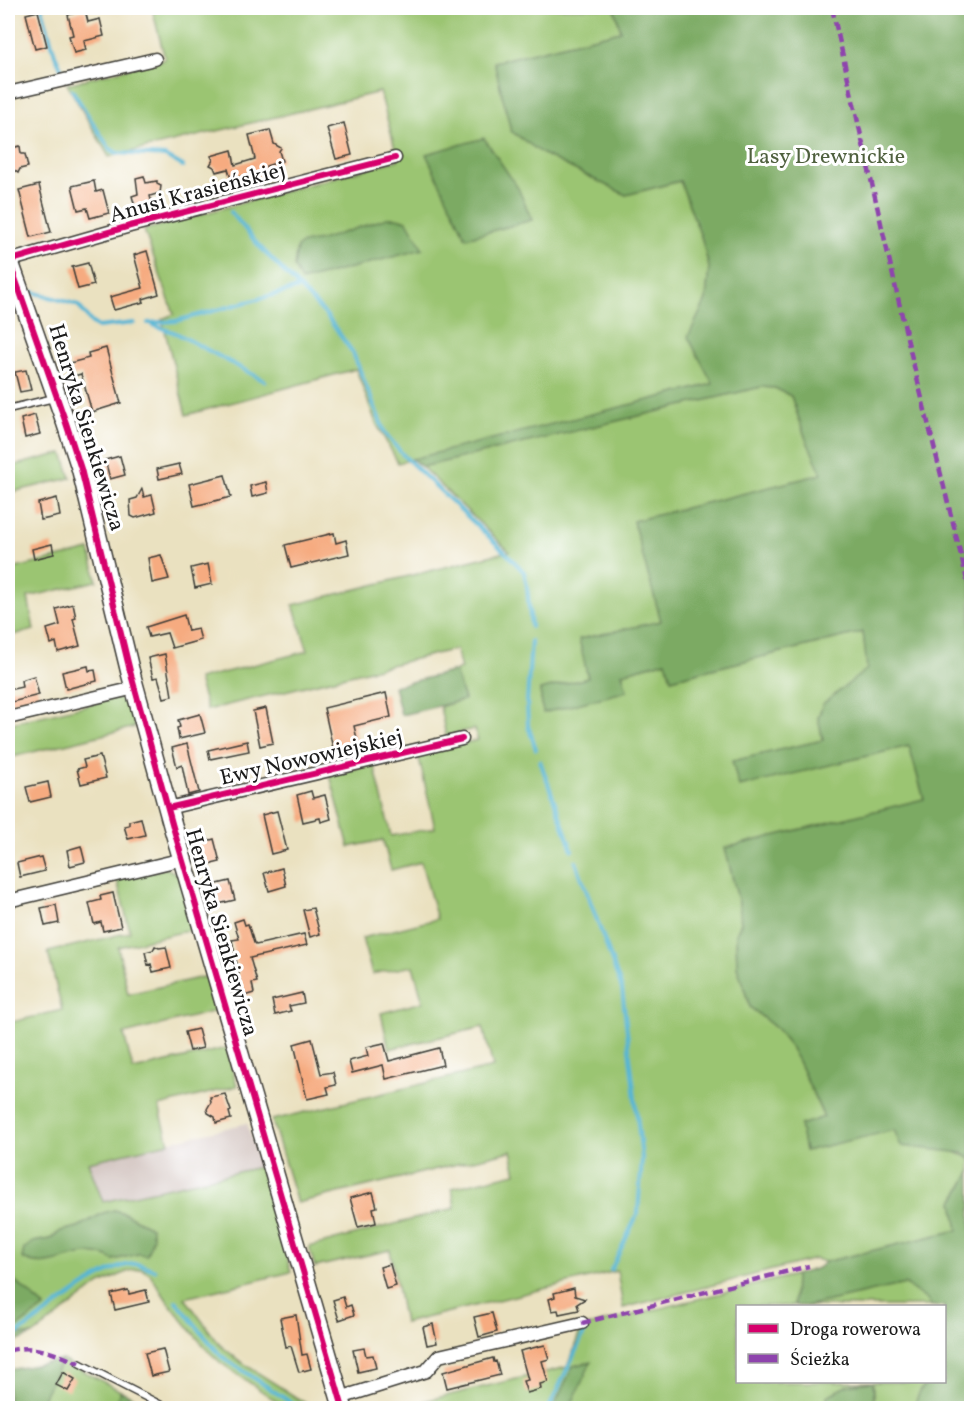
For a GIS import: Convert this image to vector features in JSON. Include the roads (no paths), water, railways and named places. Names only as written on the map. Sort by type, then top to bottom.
[{"type":"street","points":[[8,93],[155,59]]},
{"type":"street","name":"Anusi Krasieńskiej","points":[[8,260],[395,158]]},
{"type":"street","name":"Henryka Sienkiewicza","points":[[8,260],[81,469],[135,688],[168,808],[341,1403]]},
{"type":"street","points":[[8,718],[135,688]]},
{"type":"street","name":"Ewy Nowowiejskiej","points":[[168,808],[462,739]]},
{"type":"street","points":[[8,901],[183,859]]},
{"type":"street","points":[[341,1403],[426,1371],[439,1356],[582,1323]]},
{"type":"lane","points":[[8,409],[57,398]]},
{"type":"lane","points":[[79,1363],[167,1408]]},
{"type":"waterway","points":[[42,8],[55,55],[62,70]]},
{"type":"waterway","points":[[72,90],[109,148],[117,153],[165,156],[183,166]]},
{"type":"waterway","points":[[231,212],[259,246],[326,315],[353,353],[385,433],[404,456],[524,572],[531,627]]},
{"type":"waterway","points":[[148,323],[176,321],[299,288]]},
{"type":"waterway","points":[[33,292],[78,305],[91,322],[98,327],[134,323]]},
{"type":"waterway","points":[[153,325],[176,333],[265,381]]},
{"type":"waterway","points":[[531,641],[527,702],[528,726],[536,749]]},
{"type":"waterway","points":[[540,761],[572,850]]},
{"type":"waterway","points":[[576,862],[622,989],[642,1158],[638,1213],[611,1270]]},
{"type":"waterway","points":[[8,1339],[108,1272],[137,1264],[155,1270]]},
{"type":"waterway","points":[[176,1301],[221,1356],[299,1408]]},
{"type":"waterway","points":[[549,1408],[586,1329]]},
{"type":"park label","name":"Lasy Drewnickie","points":[[826,155]]}]
